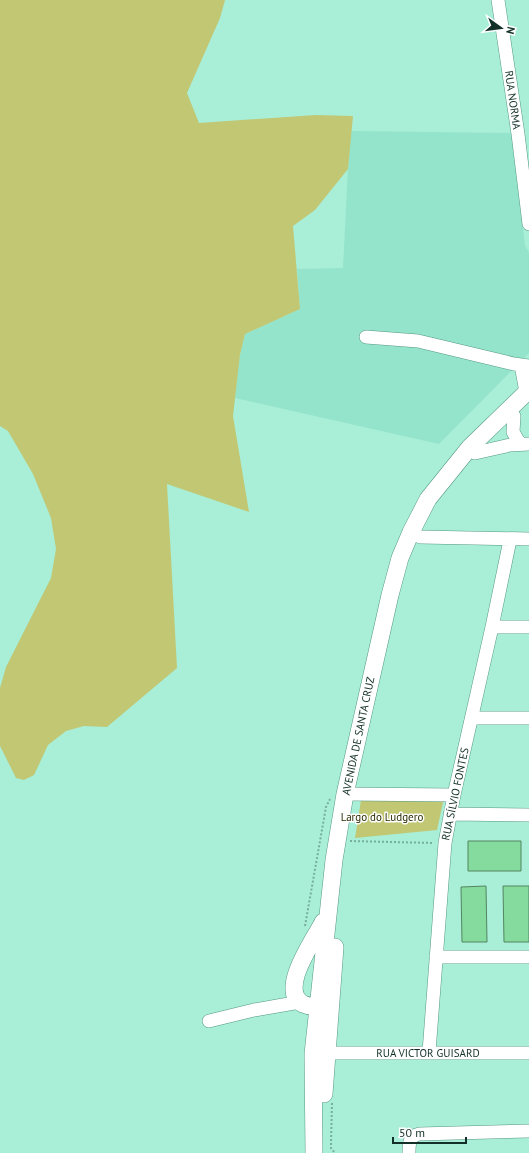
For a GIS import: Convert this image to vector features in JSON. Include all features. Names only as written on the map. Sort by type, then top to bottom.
[{"type":"main road","name":"AVENIDA DE SANTA CRUZ","points":[[314,1153],[313,1054],[334,860],[392,624],[410,558],[420,536],[442,497],[458,474],[475,453],[514,416],[528,395]]},
{"type":"main road","name":"AVENIDA DE SANTA CRUZ","points":[[324,1153],[324,1079],[332,995],[334,955],[347,841],[350,794],[390,595],[400,558],[411,532],[428,500],[450,470],[470,447],[528,395]]},
{"type":"main road","points":[[329,904],[324,921],[301,962],[296,974],[294,987],[296,996],[300,1002],[307,1006],[317,1007],[326,1002],[332,995]]},
{"type":"street","name":"RUA NORMA","points":[[498,0],[518,134],[529,224]]},
{"type":"street","points":[[366,337],[418,341],[525,365],[528,395]]},
{"type":"street","points":[[514,416],[513,432],[525,444]]},
{"type":"street","points":[[475,453],[525,444]]},
{"type":"street","points":[[420,536],[510,540],[529,539]]},
{"type":"street","name":"RUA SÍLVIO FONTES","points":[[429,1052],[445,843],[510,540]]},
{"type":"street","points":[[492,627],[529,627]]},
{"type":"street","points":[[472,718],[529,718]]},
{"type":"street","points":[[350,794],[454,796]]},
{"type":"street","points":[[450,814],[529,815]]},
{"type":"street","points":[[436,957],[529,956]]},
{"type":"street","points":[[209,1021],[254,1010],[300,1002]]},
{"type":"street","name":"RUA VICTOR GUISARD","points":[[327,1053],[529,1053]]},
{"type":"street","points":[[408,1153],[411,1138],[418,1134],[529,1131]]},
{"type":"path","points":[[347,841],[445,843]]},
{"type":"shaded area","points":[[351,131],[512,133],[525,246],[529,252],[529,353],[439,444],[235,398],[240,355],[245,334],[300,309],[297,269],[343,268]]},
{"type":"green space","points":[[0,0],[225,0],[220,18],[187,93],[199,123],[316,115],[353,116],[348,169],[315,210],[293,226],[300,309],[245,334],[240,355],[233,416],[249,512],[167,484],[177,668],[107,727],[84,726],[66,731],[48,745],[34,775],[24,780],[16,778],[0,746],[0,688],[6,667],[51,578],[56,549],[51,518],[33,474],[8,431],[0,426]]},
{"type":"green space","name":"Largo do Ludgero","points":[[444,798],[437,830],[355,838],[361,800]]},
{"type":"building","points":[[468,841],[521,841],[521,871],[468,871]]},
{"type":"building","points":[[486,886],[487,942],[462,942],[461,887]]},
{"type":"building","points":[[503,886],[529,886],[529,942],[504,942]]}]
